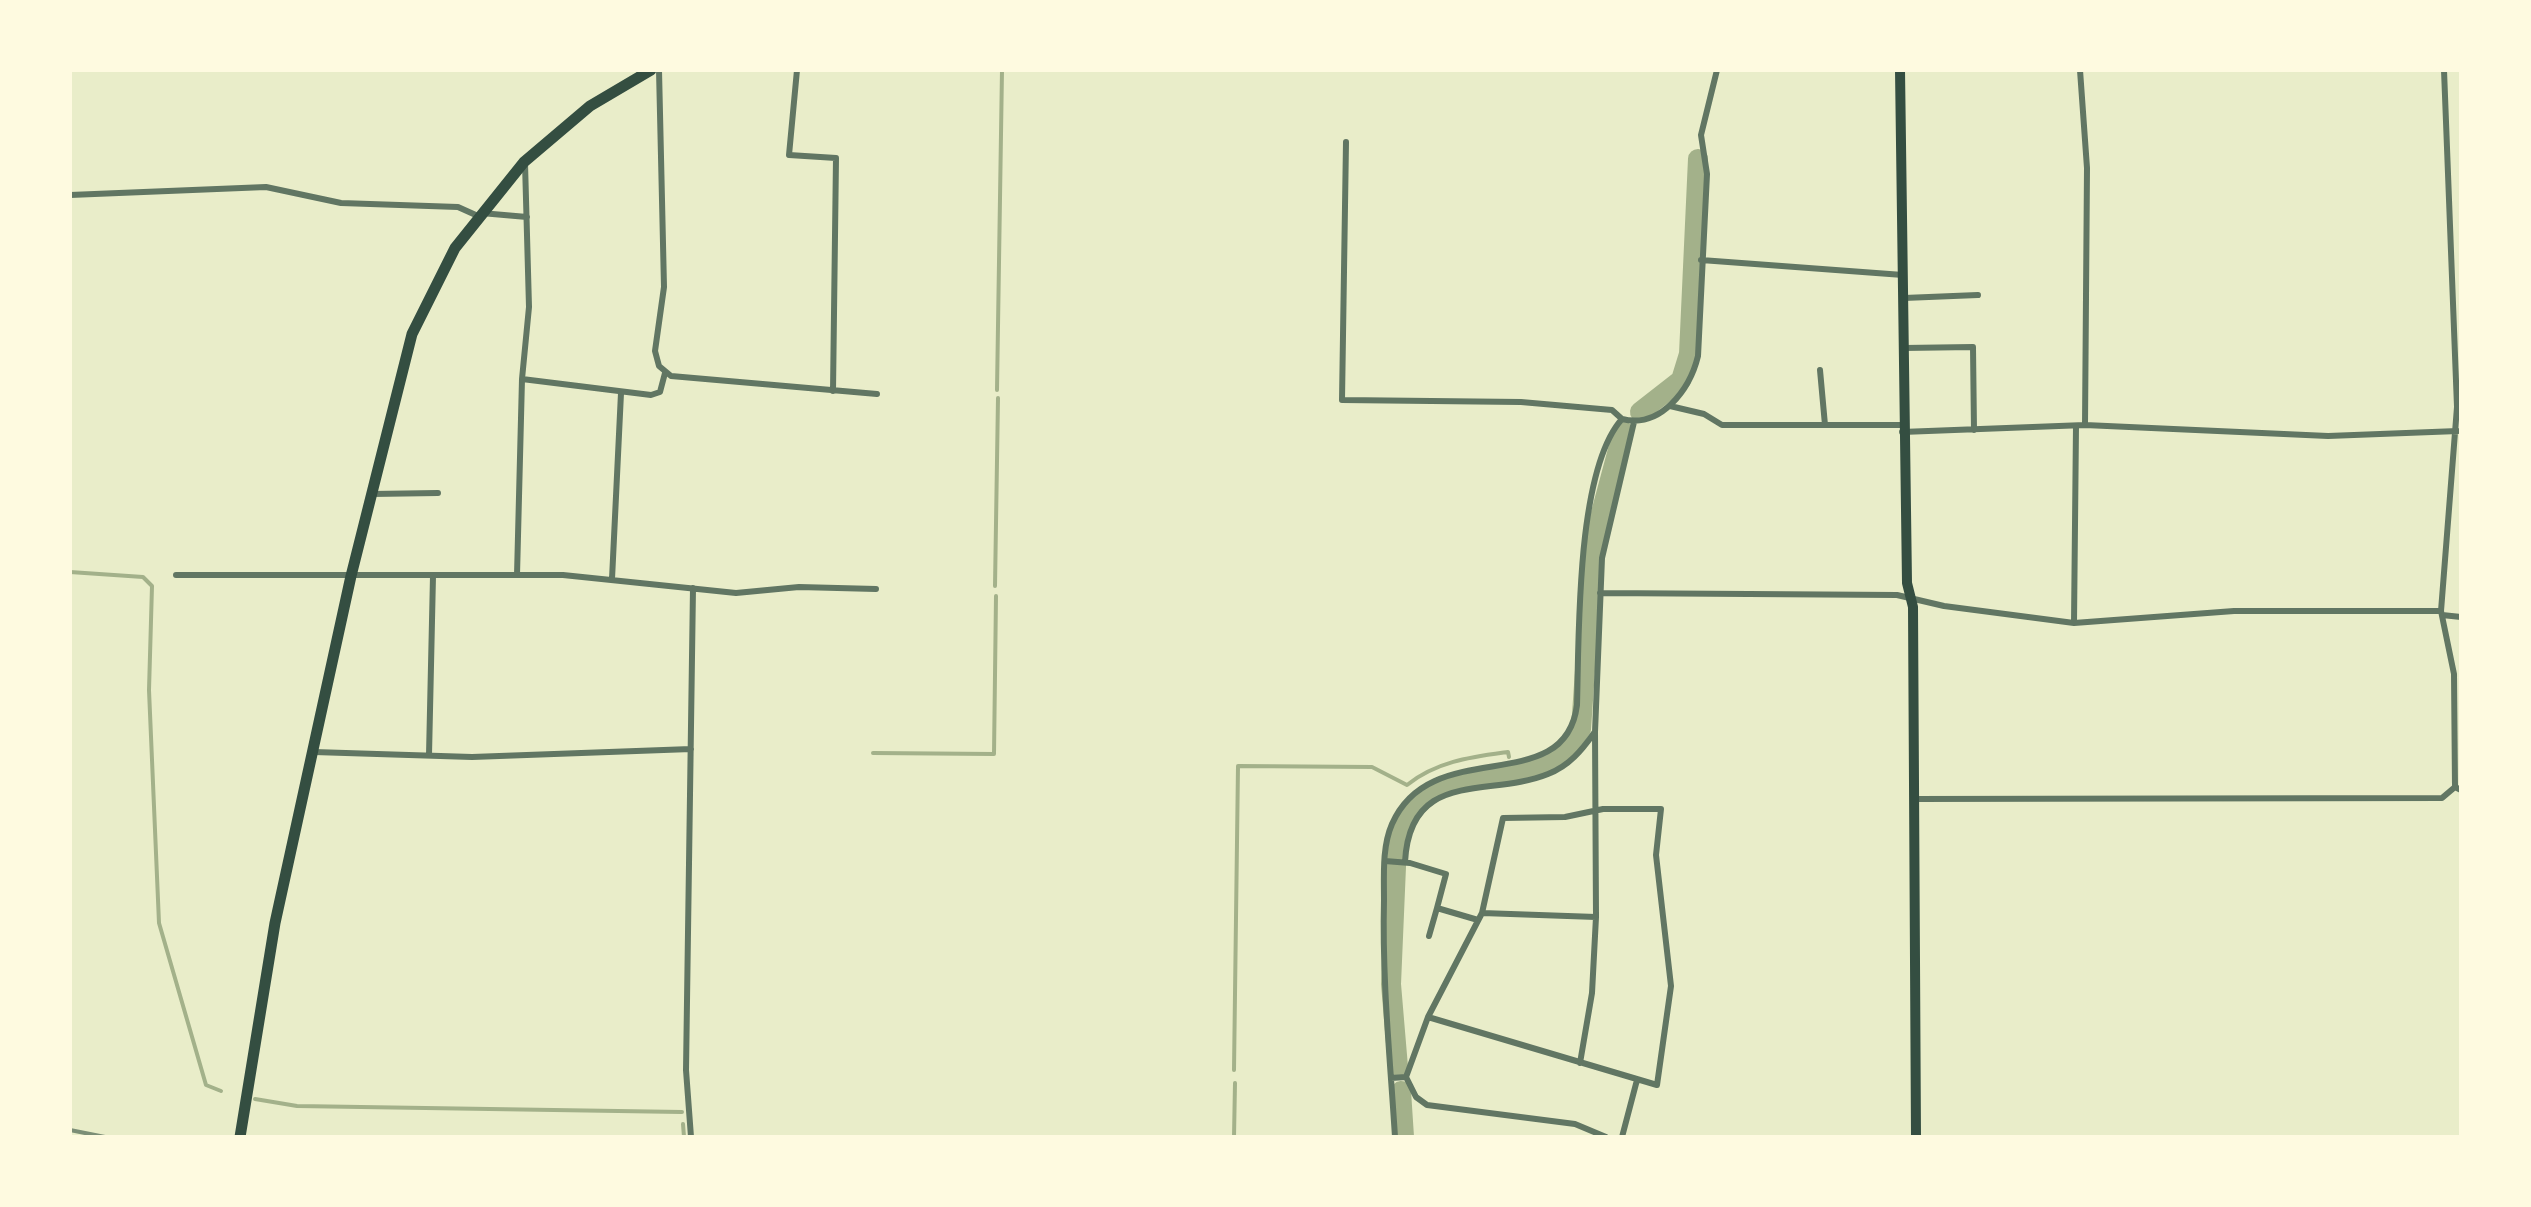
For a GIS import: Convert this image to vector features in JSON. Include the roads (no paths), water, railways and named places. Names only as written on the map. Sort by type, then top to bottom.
[{"type":"highway","points":[[240,1137],[265,976],[312,752],[351,576],[412,334],[439,276],[479,215],[524,162],[590,106],[655,70]]},
{"type":"main road","points":[[1900,70],[1902,429],[1915,799],[1916,1137]]},
{"type":"street","points":[[522,379],[621,393],[658,394],[665,373],[654,351],[664,287],[655,70]]},
{"type":"street","points":[[797,70],[789,155],[836,158],[833,390]]},
{"type":"street","points":[[1346,142],[1342,400],[1521,402],[1612,410],[1622,419],[1634,422],[1669,406],[1688,385],[1698,356],[1707,174],[1701,135],[1716,70]]},
{"type":"street","points":[[2074,624],[2086,168],[2080,70]]},
{"type":"street","points":[[1915,799],[2442,798],[2458,789],[2454,674],[2442,613],[2459,431],[2444,70]]},
{"type":"street","points":[[517,575],[522,379],[529,307],[524,162]]},
{"type":"street","points":[[70,195],[266,188],[341,203],[458,208],[479,215],[527,217]]},
{"type":"street","points":[[1701,260],[1904,275]]},
{"type":"street","points":[[1904,298],[1978,295]]},
{"type":"street","points":[[1903,348],[1973,348],[1974,430]]},
{"type":"street","points":[[1820,370],[1825,425]]},
{"type":"street","points":[[665,373],[877,394]]},
{"type":"street","points":[[612,578],[621,393]]},
{"type":"street","points":[[1669,406],[1704,414],[1722,425],[1974,430],[2080,426],[2328,436],[2459,431]]},
{"type":"street","points":[[1395,1137],[1382,978],[1391,826],[1420,789],[1448,773],[1538,758],[1563,740],[1572,726],[1577,705],[1584,538],[1607,442],[1622,419]]},
{"type":"street","points":[[1580,1063],[1592,993],[1596,917],[1595,732],[1604,538],[1634,422]]},
{"type":"street","points":[[371,494],[438,492]]},
{"type":"street","points":[[176,575],[517,575],[612,578],[736,592],[799,587],[876,589]]},
{"type":"street","points":[[429,756],[432,576]]},
{"type":"street","points":[[691,1137],[686,1070],[692,588]]},
{"type":"street","points":[[1600,593],[1910,597],[1944,606],[2074,624],[2234,611],[2442,613],[2461,617]]},
{"type":"street","points":[[1403,862],[1412,828],[1434,801],[1458,789],[1546,775],[1576,756],[1595,732]]},
{"type":"street","points":[[312,752],[429,756],[690,748]]},
{"type":"street","points":[[1428,1017],[1656,1085],[1671,986],[1656,855],[1661,809],[1503,818],[1480,917],[1428,1017],[1406,1076],[1416,1097],[1426,1105],[1576,1124],[1606,1137]]},
{"type":"street","points":[[1388,862],[1403,862],[1446,874],[1429,936]]},
{"type":"street","points":[[1437,908],[1480,917],[1596,917]]},
{"type":"street","points":[[1391,1078],[1406,1076]]},
{"type":"street","points":[[1622,1137],[1637,1080]]},
{"type":"waterway","points":[[997,390],[1002,70]]},
{"type":"waterway","points":[[1640,412],[1681,380],[1689,354],[1698,159]]},
{"type":"waterway","points":[[995,586],[998,398]]},
{"type":"waterway","points":[[1398,1067],[1391,984],[1397,843],[1412,812],[1433,793],[1457,782],[1537,766],[1561,752],[1581,729],[1594,539],[1623,431]]},
{"type":"waterway","points":[[70,572],[143,577],[152,586],[149,690],[159,923],[206,1085],[221,1091]]},
{"type":"waterway","points":[[873,753],[994,754],[996,596]]},
{"type":"waterway","points":[[1234,1070],[1238,766],[1372,767],[1407,785],[1430,770],[1455,761],[1508,752],[1509,757]]},
{"type":"waterway","points":[[1234,1137],[1235,1083]]},
{"type":"waterway","points":[[1401,1091],[1404,1137]]},
{"type":"waterway","points":[[255,1099],[297,1106],[682,1112]]},
{"type":"waterway","points":[[683,1124],[684,1137]]},
{"type":"railway","points":[[70,1130],[105,1137]]}]
